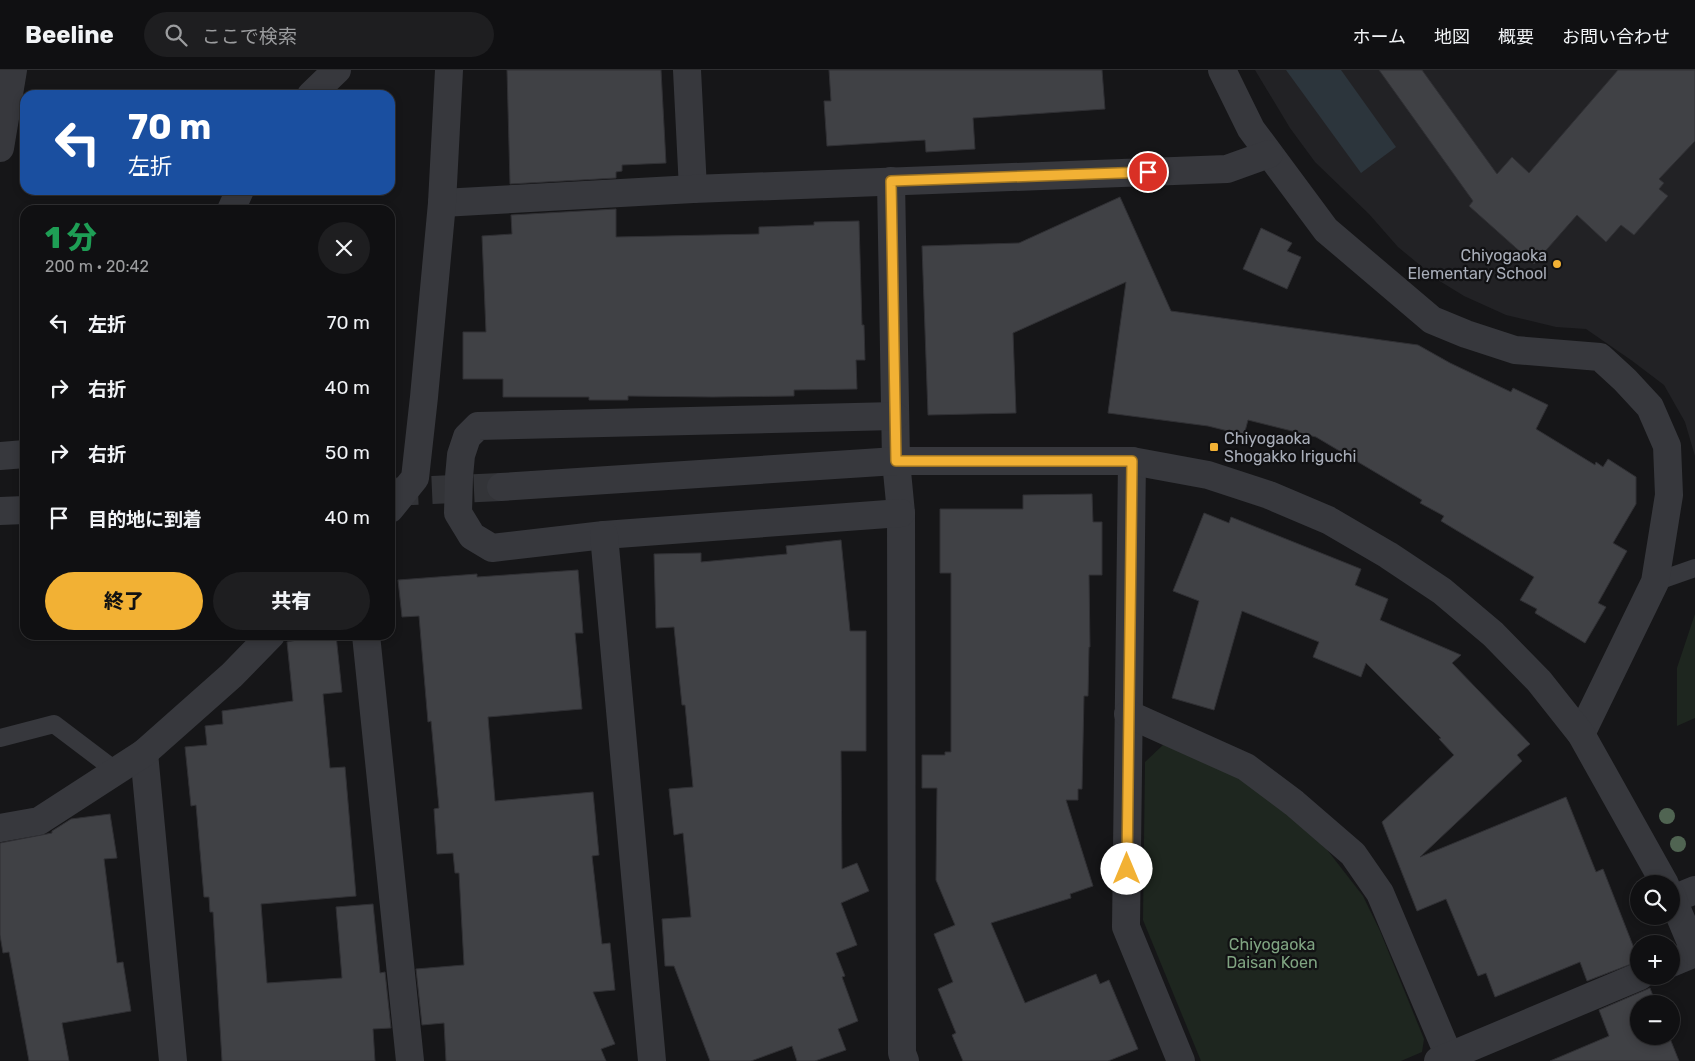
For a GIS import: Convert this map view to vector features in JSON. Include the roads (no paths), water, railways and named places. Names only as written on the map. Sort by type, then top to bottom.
[{"type":"street","points":[[0,148],[14,70]]},
{"type":"street","points":[[316,90],[338,70]]},
{"type":"street","points":[[395,502],[414,478],[424,396],[442,203],[450,70]]},
{"type":"street","points":[[687,70],[693,189]]},
{"type":"street","points":[[1222,70],[1251,129],[1326,230],[1432,320],[1466,334],[1515,350],[1600,357],[1650,407],[1667,446],[1669,495],[1655,582],[1581,734]]},
{"type":"street","points":[[442,203],[693,189],[1226,169],[1269,154]]},
{"type":"street","points":[[891,181],[896,461],[902,513],[902,1054],[905,1061]]},
{"type":"street","points":[[895,416],[478,426],[467,437],[461,455],[458,513],[472,536],[492,548],[604,535],[902,513]]},
{"type":"street","points":[[0,456],[20,454]]},
{"type":"street","points":[[501,487],[896,461],[1132,461],[1208,475],[1268,495],[1328,520],[1388,555],[1442,591],[1493,634],[1539,681],[1581,734],[1666,875]]},
{"type":"street","points":[[1132,461],[1126,927],[1181,1061]]},
{"type":"street","points":[[414,478],[459,477]]},
{"type":"street","points":[[0,512],[20,510]]},
{"type":"street","points":[[604,535],[652,1061]]},
{"type":"street","points":[[0,828],[39,821],[144,753],[232,675],[266,640]]},
{"type":"street","points":[[367,640],[410,1061]]},
{"type":"street","points":[[1128,714],[1246,767],[1294,803],[1353,854],[1380,893],[1446,1059],[1630,980]]},
{"type":"street","points":[[144,753],[173,1061]]},
{"type":"street","points":[[1680,905],[1695,953],[1680,959]]},
{"type":"lane","points":[[1655,582],[1695,568]]},
{"type":"lane","points":[[0,738],[54,724],[116,772]]},
{"type":"tunnel","points":[[395,492],[501,487]]},
{"type":"place","name":"Chiyogaoka Elementary School","points":[[1557,264]]},
{"type":"place","name":"Chiyogaoka Shogakko Iriguchi","points":[[1214,447]]},
{"type":"park label","name":"Chiyogaoka Daisan Koen","points":[[1272,953]]}]
